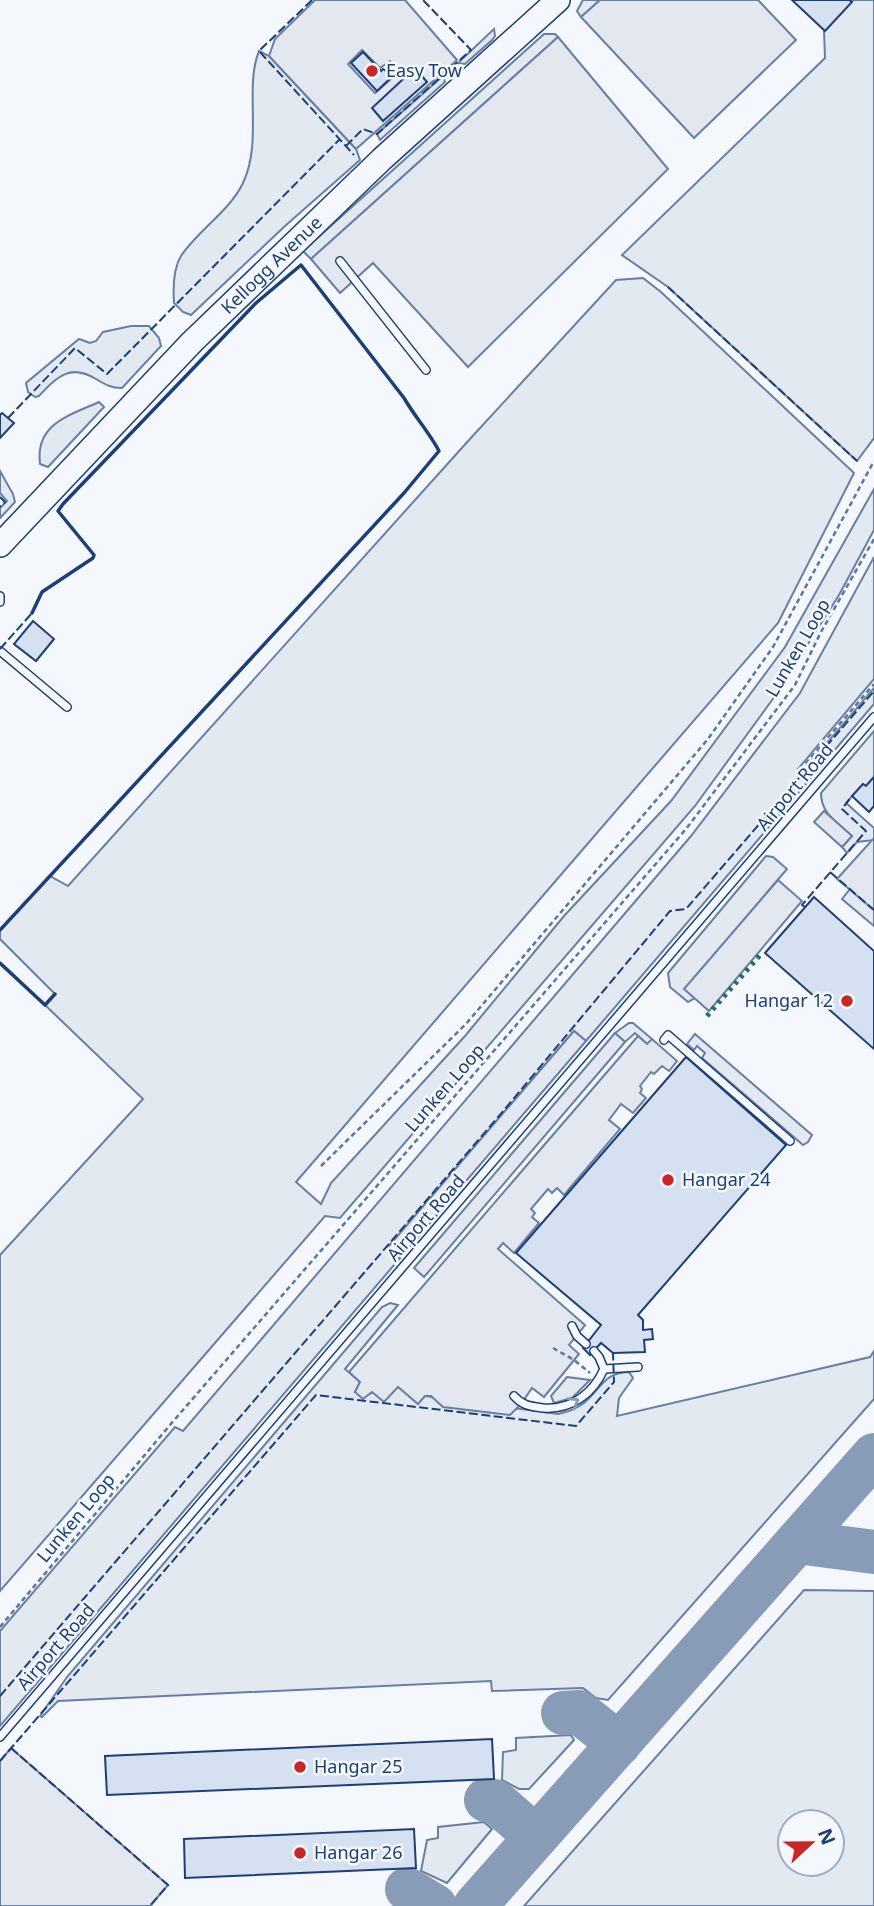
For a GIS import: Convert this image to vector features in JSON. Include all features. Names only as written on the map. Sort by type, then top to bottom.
[{"type":"main road","name":"Kellogg Avenue","points":[[0,545],[212,323],[382,159],[558,0]]},
{"type":"lane","points":[[340,261],[426,370]]},
{"type":"lane","points":[[0,596],[0,602]]},
{"type":"lane","points":[[0,651],[67,707]]},
{"type":"lane","name":"Airport Road","points":[[0,1737],[874,717]]},
{"type":"lane","points":[[664,1040],[668,1035],[790,1141]]},
{"type":"lane","points":[[572,1326],[577,1336],[586,1344]]},
{"type":"lane","points":[[594,1352],[604,1368]]},
{"type":"lane","points":[[604,1368],[638,1367]]},
{"type":"lane","points":[[514,1396],[521,1404],[528,1406],[557,1409],[568,1407],[580,1400],[598,1380],[604,1368]]},
{"type":"path","points":[[321,1166],[466,1024],[708,739],[773,646],[874,461]]},
{"type":"path","name":"Lunken Loop","points":[[0,1627],[242,1342],[686,829],[795,685],[821,632],[874,539]]},
{"type":"path","points":[[800,770],[874,684]]},
{"type":"path","points":[[553,1348],[574,1360],[598,1380]]},
{"type":"shaded area","points":[[315,0],[405,0],[457,60],[356,149],[269,56],[275,39]],"holes":[[[362,50],[380,68],[390,61],[399,72],[375,93],[348,64]]]},
{"type":"shaded area","points":[[583,0],[600,0],[581,17],[577,11]]},
{"type":"shaded area","points":[[600,0],[758,0],[796,40],[694,138],[581,17]]},
{"type":"shaded area","points":[[848,0],[874,0],[874,438],[857,461],[668,287],[622,255],[825,58],[824,30],[850,3]]},
{"type":"shaded area","points":[[494,29],[495,36],[492,40],[465,64],[458,63]]},
{"type":"shaded area","points":[[544,34],[555,34],[558,37],[311,259],[303,251]]},
{"type":"shaded area","points":[[558,37],[668,169],[468,367],[373,263],[340,293],[311,259]]},
{"type":"shaded area","points":[[259,51],[269,56],[356,149],[360,160],[191,315],[183,312],[174,303],[176,267],[188,246],[230,203],[243,183],[252,150],[253,81]]},
{"type":"shaded area","points":[[443,76],[445,82],[380,140],[377,134]]},
{"type":"shaded area","points":[[643,278],[854,473],[778,623],[296,1182],[321,1204],[331,1183],[465,1036],[564,916],[671,801],[785,647],[874,489],[874,530],[839,595],[775,696],[695,806],[340,1218],[325,1216],[0,1591],[0,1255],[143,1099],[45,1005],[55,994],[0,939],[0,930],[50,876],[68,886],[616,280]]},
{"type":"shaded area","points":[[131,326],[149,326],[159,338],[161,346],[122,388],[109,386],[87,374],[71,372],[58,378],[39,396],[35,397],[28,392],[26,383],[79,339],[90,343],[96,341],[103,332]]},
{"type":"shaded area","points":[[99,402],[104,407],[48,467],[40,464],[40,450],[48,430],[65,417]]},
{"type":"shaded area","points":[[0,471],[15,502],[0,518],[0,508],[7,501],[0,493]]},
{"type":"shaded area","points":[[874,557],[874,679],[798,769],[802,772],[874,688],[874,704],[586,1041],[574,1031],[389,1247],[400,1258],[0,1726],[0,1631],[175,1427],[183,1431],[691,836],[800,693]]},
{"type":"shaded area","points":[[874,731],[874,777],[866,786],[863,784],[846,803],[874,828],[874,840],[857,842],[847,853],[842,847],[852,836],[827,812],[821,793]]},
{"type":"shaded area","points":[[824,811],[852,836],[842,847],[814,822]]},
{"type":"shaded area","points":[[874,838],[874,910],[837,879]]},
{"type":"shaded area","points":[[766,856],[773,857],[787,869],[685,989],[695,998],[688,1002],[670,987],[668,973]]},
{"type":"shaded area","points":[[778,880],[802,901],[709,1011],[684,989]]},
{"type":"shaded area","points":[[850,889],[874,910],[874,926],[842,899]]},
{"type":"shaded area","points":[[633,1023],[652,1039],[651,1042],[647,1044],[635,1033],[625,1042],[615,1033]]},
{"type":"shaded area","points":[[574,1031],[586,1041],[400,1258],[388,1247]]},
{"type":"shaded area","points":[[615,1033],[625,1042],[424,1277],[414,1268]]},
{"type":"shaded area","points":[[695,1034],[812,1135],[808,1142],[803,1145],[702,1058],[705,1053],[697,1046],[694,1050],[687,1044]]},
{"type":"shaded area","points":[[638,1036],[647,1044],[652,1039],[677,1061],[669,1071],[662,1066],[654,1074],[651,1072],[640,1086],[640,1093],[646,1098],[633,1113],[621,1104],[609,1120],[620,1129],[564,1195],[557,1188],[552,1193],[548,1189],[531,1209],[535,1213],[532,1217],[539,1223],[514,1253],[503,1243],[498,1249],[585,1325],[569,1345],[579,1354],[544,1397],[532,1388],[510,1415],[443,1407],[431,1396],[425,1396],[418,1404],[398,1387],[384,1402],[372,1392],[363,1399],[355,1392],[360,1382],[349,1372]]},
{"type":"shaded area","points":[[390,1303],[398,1305],[345,1369],[360,1382],[355,1392],[368,1394],[398,1387],[425,1396],[558,1414],[584,1403],[608,1378],[629,1372],[633,1378],[619,1398],[617,1416],[870,1357],[874,1351],[874,1399],[608,1700],[596,1698],[583,1688],[492,1691],[491,1681],[58,1701],[40,1716],[67,1677],[382,1307]]},
{"type":"shaded area","points":[[567,1377],[590,1380],[572,1398],[554,1403],[551,1396]]},
{"type":"shaded area","points":[[804,1590],[874,1591],[874,1906],[524,1906]]},
{"type":"shaded area","points":[[571,1735],[574,1740],[529,1789],[519,1789],[502,1780],[503,1752],[516,1750],[516,1738]]},
{"type":"shaded area","points":[[11,1748],[168,1885],[150,1906],[0,1906],[0,1761]]},
{"type":"shaded area","points":[[484,1822],[492,1829],[447,1883],[421,1871],[427,1840],[438,1838],[438,1827]]},
{"type":"building","points":[[792,0],[849,0],[852,2],[825,31]]},
{"type":"building","name":"Easy Tow","points":[[363,52],[381,71],[393,66],[398,71],[377,91],[351,63]]},
{"type":"building","points":[[415,68],[427,82],[383,121],[372,108]]},
{"type":"building","points":[[2,413],[14,423],[0,438],[0,415]]},
{"type":"building","points":[[33,621],[54,639],[36,661],[14,644]]},
{"type":"building","points":[[874,777],[874,806],[869,812],[852,796]]},
{"type":"building","name":"Hangar 12","points":[[814,897],[874,951],[874,1049],[765,953]]},
{"type":"building","name":"Hangar 24","points":[[686,1057],[786,1145],[638,1315],[643,1320],[643,1330],[652,1329],[653,1339],[644,1340],[645,1352],[613,1353],[601,1343],[590,1355],[583,1348],[601,1325],[516,1253]]},
{"type":"building","name":"Hangar 25","points":[[492,1739],[494,1779],[107,1795],[105,1756]]},
{"type":"building","name":"Hangar 26","points":[[414,1829],[416,1868],[185,1878],[184,1839]]},
{"type":"taxiway","points":[[475,1906],[874,1455]]},
{"type":"taxiway","points":[[797,1542],[874,1552]]},
{"type":"taxiway","points":[[563,1713],[579,1712],[619,1744]]},
{"type":"taxiway","points":[[486,1800],[495,1801],[536,1837]]},
{"type":"taxiway","points":[[407,1889],[435,1906]]},
{"type":"hedge","points":[[707,1016],[761,954]]},
{"type":"fence","points":[[312,0],[259,51],[354,155]]},
{"type":"fence","points":[[346,146],[363,129],[377,134],[471,50],[423,0]]},
{"type":"fence","points":[[8,418],[75,348],[107,374],[340,139]]},
{"type":"fence","points":[[668,287],[857,461]]},
{"type":"fence","points":[[0,497],[5,502],[0,507]]},
{"type":"fence","points":[[0,649],[32,613]]},
{"type":"fence","points":[[0,1696],[505,1109],[670,911],[686,909],[874,691]]},
{"type":"fence","points":[[805,907],[802,905],[866,831],[842,809],[852,796]]},
{"type":"fence","points":[[830,872],[874,910]]},
{"type":"fence","points":[[0,1761],[316,1395],[576,1426],[614,1382],[613,1353]]},
{"type":"fence","points":[[11,1748],[168,1885],[150,1906]]},
{"type":"wall","points":[[0,930],[404,493],[439,451],[404,398],[301,265],[256,303],[63,504],[58,511],[94,555],[42,592],[32,613]]},
{"type":"wall","points":[[0,963],[45,1005],[55,994]]},
{"type":"place","name":"Easy Tow","points":[[372,71]]},
{"type":"place","name":"Hangar 12","points":[[847,1001]]},
{"type":"place","name":"Hangar 24","points":[[668,1180]]},
{"type":"place","name":"Hangar 25","points":[[300,1767]]},
{"type":"place","name":"Hangar 26","points":[[300,1853]]}]
